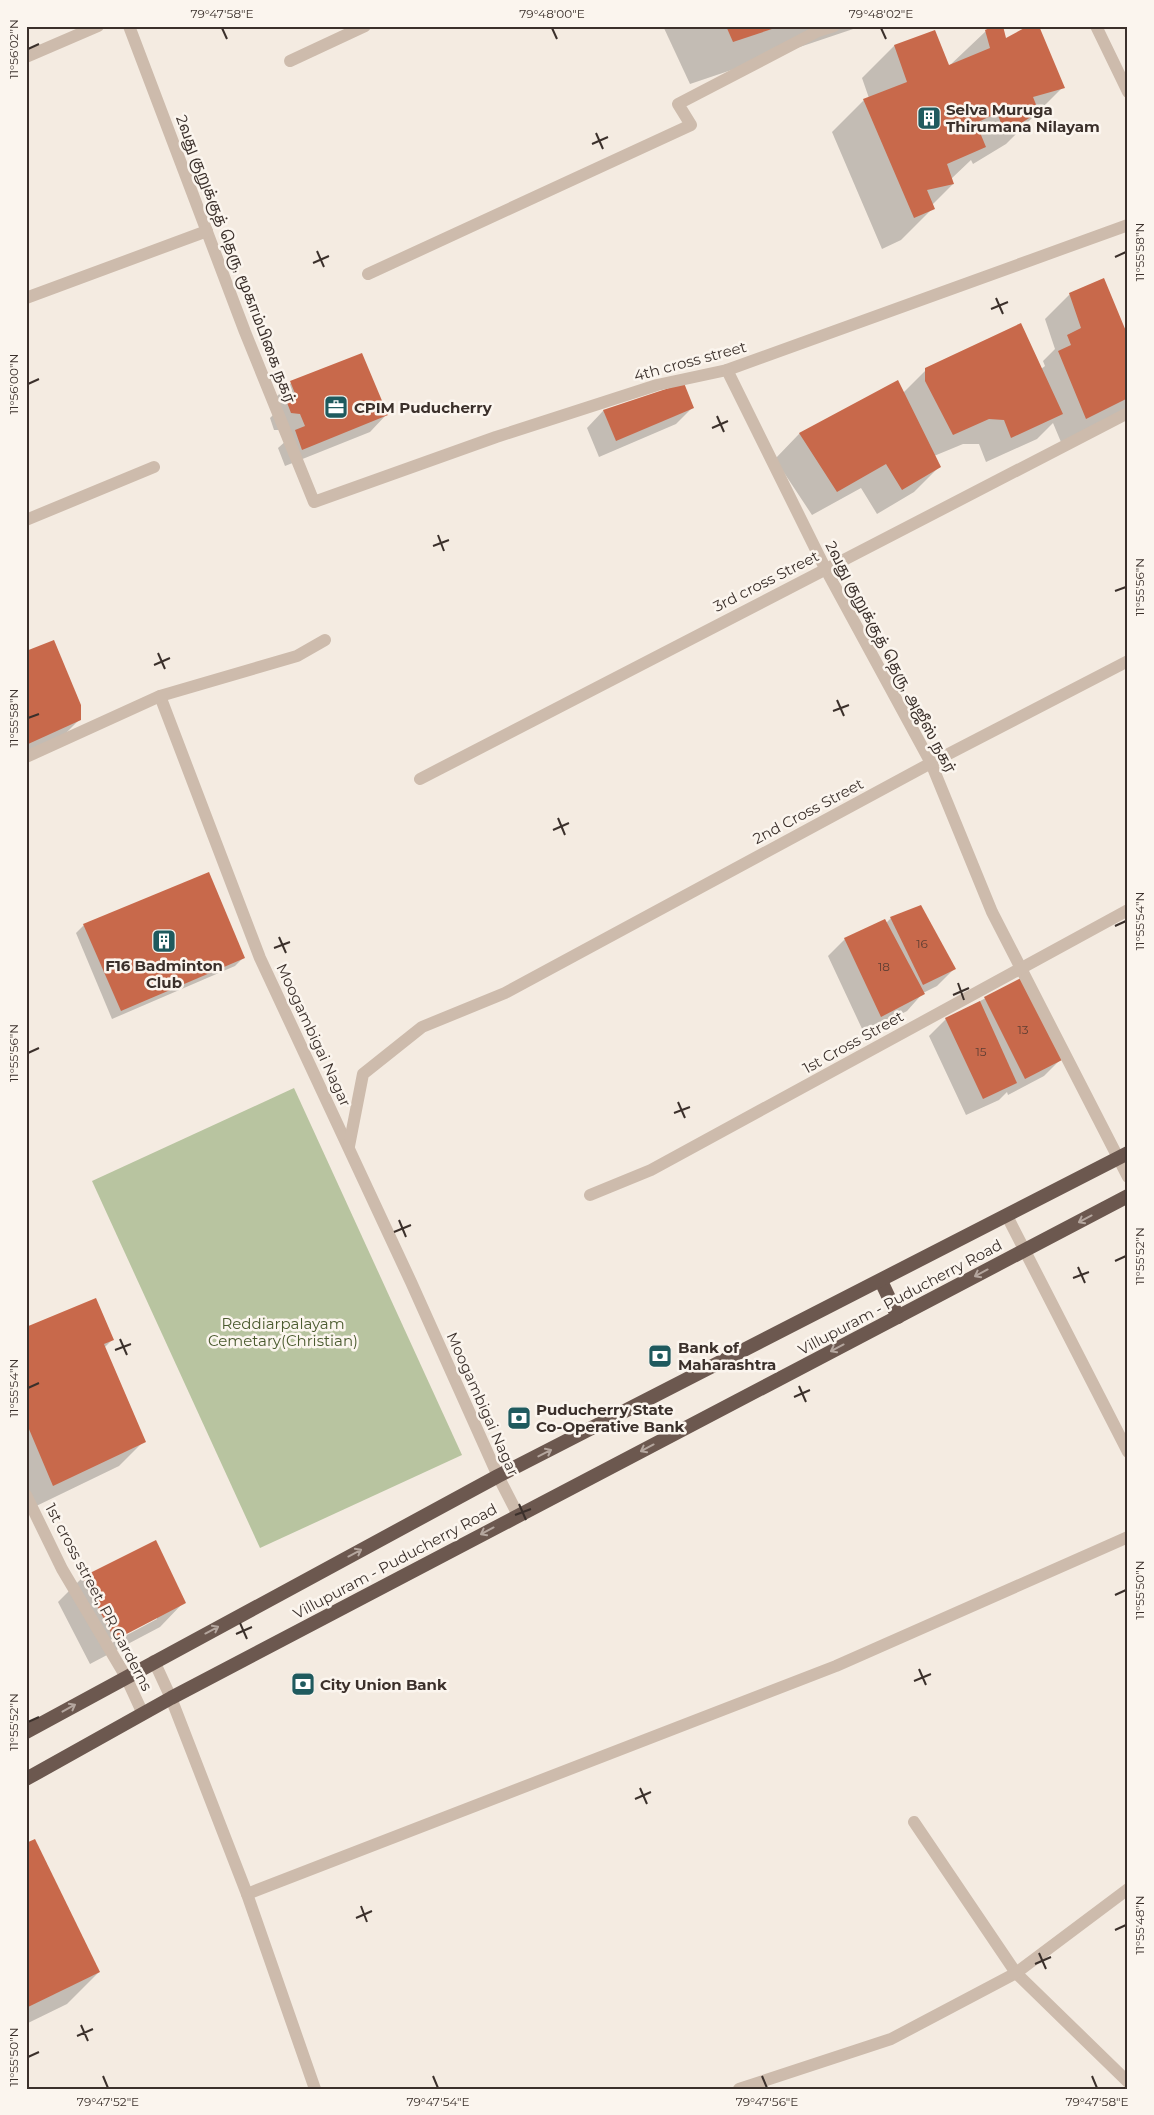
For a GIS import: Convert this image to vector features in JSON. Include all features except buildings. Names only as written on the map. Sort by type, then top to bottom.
[{"type":"highway","name":"Villupuram - Puducherry Road","points":[[26,1732],[498,1476],[881,1281],[1123,1155]]},
{"type":"highway","name":"Villupuram - Puducherry Road","points":[[26,1779],[171,1698],[1128,1196]]},
{"type":"highway","points":[[881,1281],[898,1317]]},
{"type":"street","points":[[26,57],[98,26]]},
{"type":"street","name":"2வது குறுக்குத் தெரு, மூகாம்பிகை நகர்","points":[[129,26],[245,332],[314,502]]},
{"type":"street","points":[[290,61],[365,26]]},
{"type":"street","points":[[368,274],[691,125],[678,104],[818,31],[834,26]]},
{"type":"street","points":[[1096,26],[1128,92]]},
{"type":"street","name":"4th cross street","points":[[314,502],[496,438],[657,385],[727,370],[1128,225]]},
{"type":"street","points":[[26,298],[207,231]]},
{"type":"street","name":"2வது குறுக்குத் தெரு, அஜீஸ் நகர்","points":[[727,370],[825,568],[931,762],[992,912],[1021,969],[1123,1155],[1128,1176]]},
{"type":"street","name":"3rd cross Street","points":[[420,779],[1128,413]]},
{"type":"street","points":[[26,520],[154,466]]},
{"type":"street","points":[[26,757],[160,696],[297,656],[325,640]]},
{"type":"street","name":"2nd Cross Street","points":[[349,1146],[363,1074],[422,1026],[505,993],[931,762],[1128,661]]},
{"type":"street","name":"Moogambigai Nagar","points":[[160,696],[260,958],[349,1146],[498,1476],[518,1515]]},
{"type":"street","name":"1st Cross Street","points":[[590,1195],[651,1170],[1128,910]]},
{"type":"street","points":[[1007,1216],[1124,1436],[1128,1452]]},
{"type":"street","name":"1st cross street, PR Garderns","points":[[26,1495],[62,1569],[126,1677],[143,1714]]},
{"type":"street","points":[[247,1894],[836,1666],[1128,1537]]},
{"type":"street","points":[[154,1662],[171,1698],[247,1894],[315,2089]]},
{"type":"street","points":[[914,1822],[1016,1973],[1128,2082]]},
{"type":"street","points":[[739,2089],[891,2038],[1016,1973],[1128,1889]]},
{"type":"green space","name":"Reddiarpalayam Cemetary(Christian)","points":[[294,1088],[462,1455],[260,1548],[92,1181]]},
{"type":"place","name":"Selva Muruga Thirumana Nilayam","points":[[929,118]]},
{"type":"place","name":"CPIM Puducherry","points":[[336,407]]},
{"type":"place","name":"F16 Badminton Club","points":[[164,941]]},
{"type":"place","name":"Bank of Maharashtra","points":[[660,1356]]},
{"type":"place","name":"Puducherry State Co-Operative Bank","points":[[519,1418]]},
{"type":"place","name":"City Union Bank","points":[[303,1684]]}]
